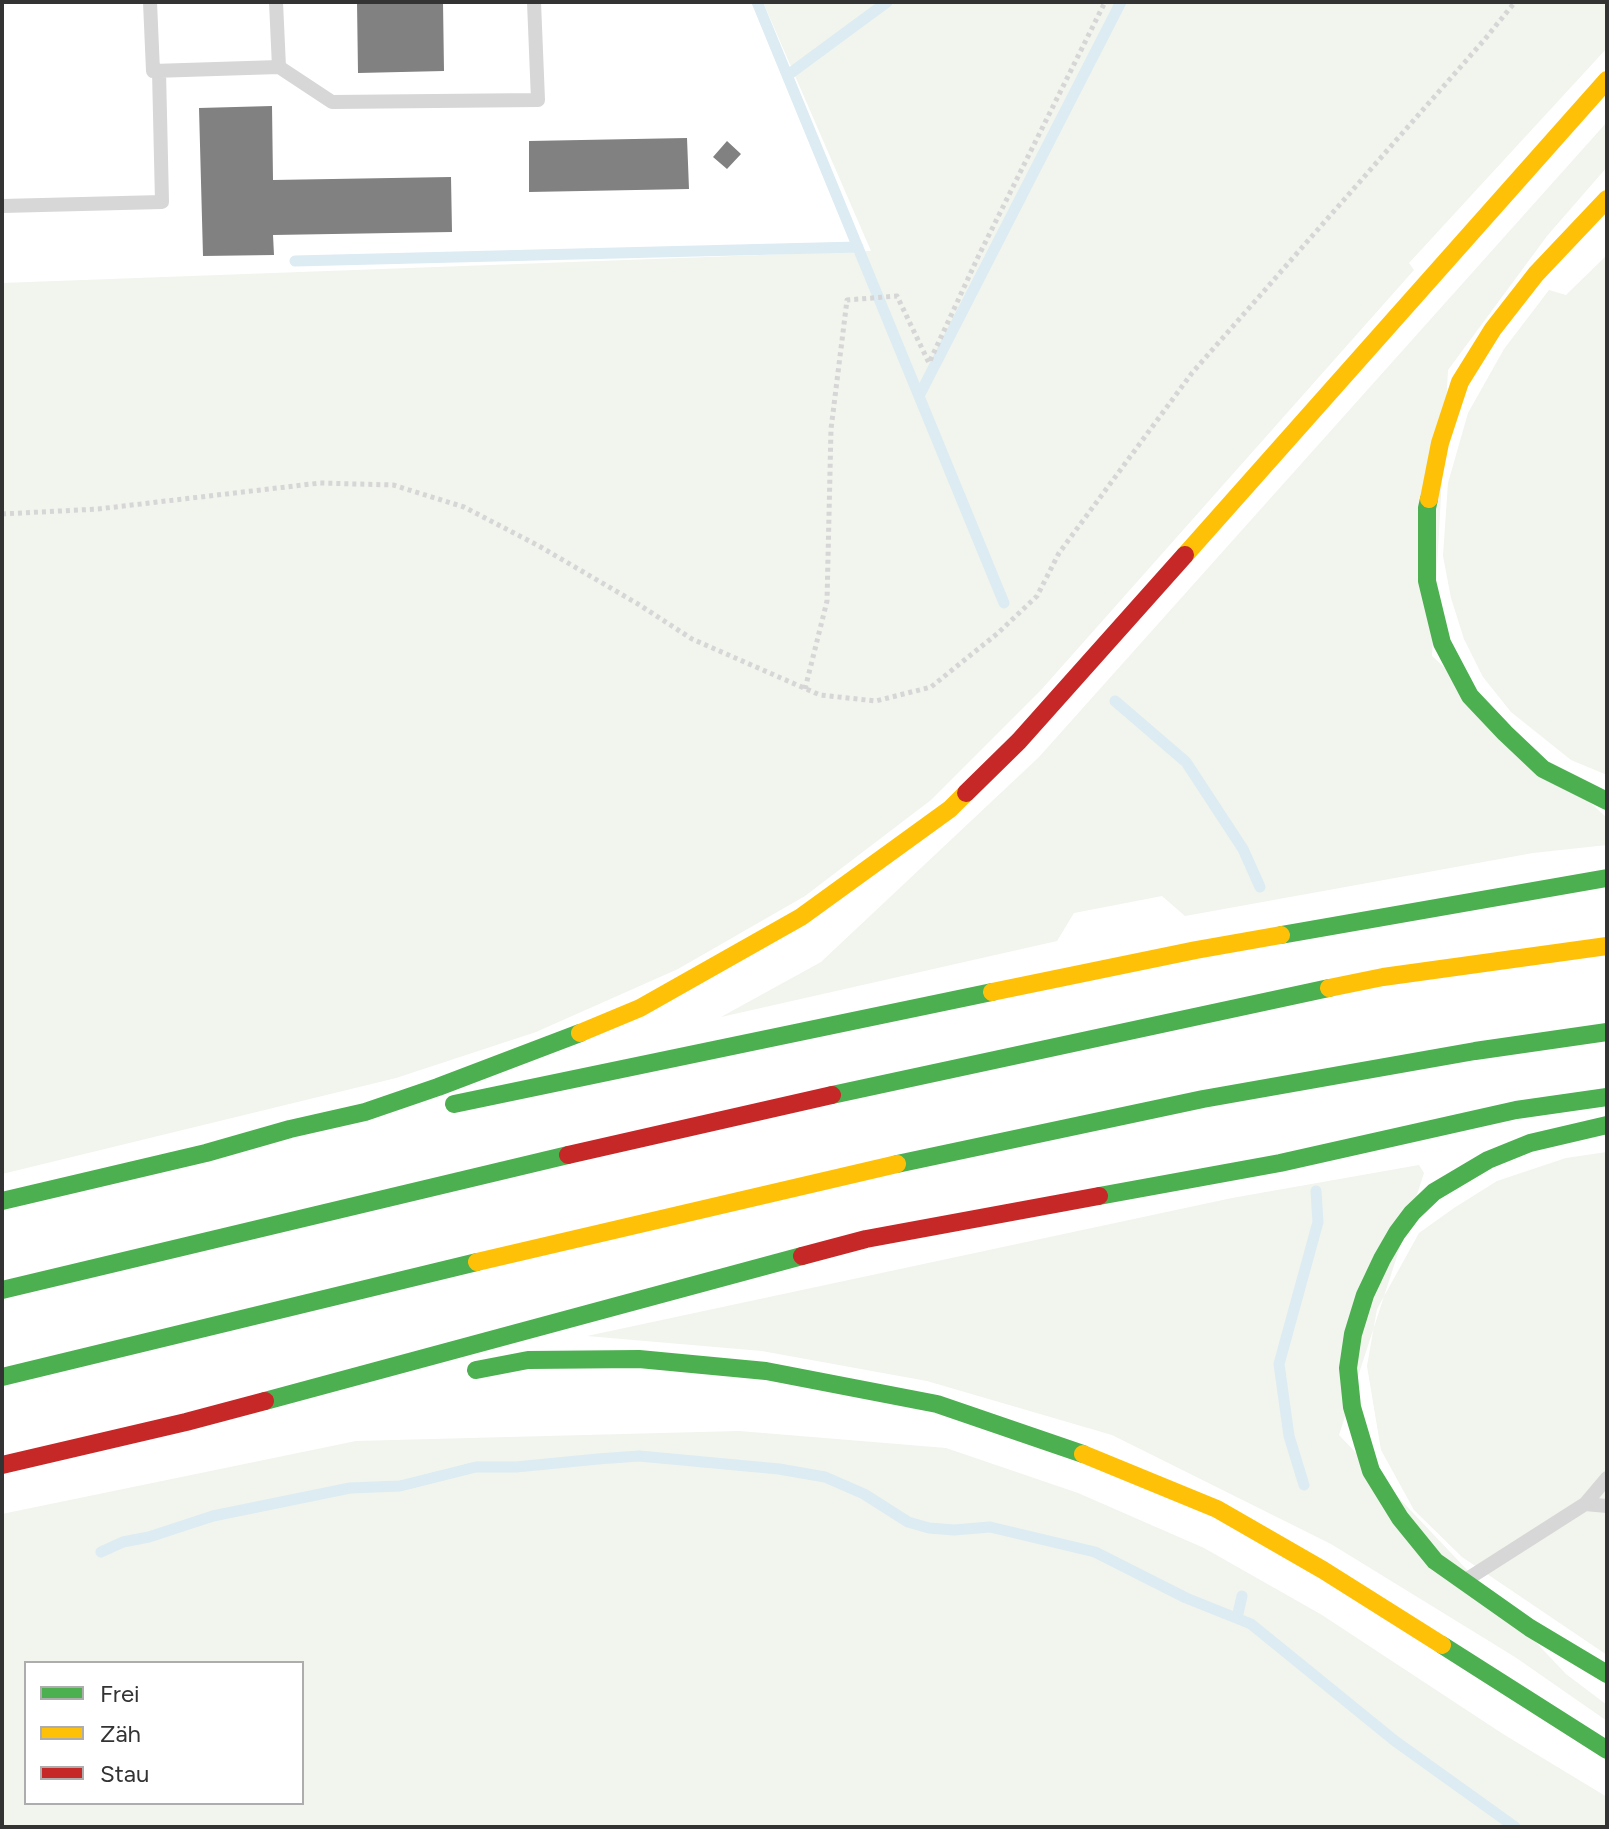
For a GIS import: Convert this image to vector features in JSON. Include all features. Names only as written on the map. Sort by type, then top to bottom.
[{"type":"highway","points":[[2,1201],[365,1112],[495,1066],[640,1008],[801,917],[950,809],[1019,741],[1607,80]]},
{"type":"highway","points":[[1607,199],[1536,274],[1493,329],[1460,382],[1440,443],[1427,508],[1427,581],[1442,643],[1470,696],[1543,769],[1607,801]]},
{"type":"highway","points":[[76,1183],[1196,950],[1607,878]]},
{"type":"highway","points":[[2,1290],[887,1082],[1383,977],[1607,946]]},
{"type":"highway","points":[[2,1377],[581,1237],[926,1158],[1203,1099],[1475,1051],[1607,1032]]},
{"type":"highway","points":[[2,1465],[186,1422],[866,1239],[1280,1163],[1516,1110],[1607,1097]]},
{"type":"highway","points":[[1607,1125],[1530,1143],[1488,1160],[1434,1192],[1412,1213],[1382,1259],[1365,1295],[1353,1334],[1348,1368],[1352,1407],[1371,1471],[1400,1518],[1435,1561],[1530,1628],[1607,1674]]},
{"type":"highway","points":[[466,1371],[528,1360],[639,1359],[766,1371],[937,1404],[1095,1458],[1217,1509],[1323,1570],[1607,1750]]},
{"type":"highway","points":[[186,1422],[388,1386]]},
{"type":"lane","points":[[150,2],[153,71],[279,67],[332,102],[538,100],[534,2]]},
{"type":"lane","points":[[276,2],[279,67]]},
{"type":"lane","points":[[2,206],[162,202],[159,71]]},
{"type":"lane","points":[[1464,1581],[1585,1504],[1607,1478]]},
{"type":"lane","points":[[1585,1504],[1607,1506]]},
{"type":"path","points":[[805,689],[827,601],[831,429],[847,300],[897,296],[929,363],[978,257],[1105,2]]},
{"type":"path","points":[[2,514],[98,509],[320,483],[393,485],[464,507],[539,546],[692,639],[820,695],[876,701],[931,687],[998,633],[1037,596],[1059,553],[1192,373],[1515,2]]},
{"type":"shaded area","points":[[763,2],[1607,2],[1607,48],[1409,263],[1414,270],[1041,690],[931,800],[805,896],[678,969],[536,1032],[396,1078],[2,1174],[2,283],[871,251]]},
{"type":"shaded area","points":[[1607,122],[1607,167],[1547,236],[1448,370],[1432,656],[1607,818],[1607,845],[1533,853],[1185,916],[1162,896],[1074,913],[1057,941],[721,1017],[821,962],[1039,757]]},
{"type":"shaded area","points":[[1607,255],[1607,775],[1571,760],[1511,712],[1483,677],[1464,639],[1451,598],[1443,556],[1448,483],[1468,413],[1504,349],[1549,290],[1566,295]]},
{"type":"shaded area","points":[[1607,1152],[1607,1655],[1462,1557],[1414,1510],[1381,1450],[1367,1366],[1377,1309],[1419,1233],[1497,1181],[1566,1158]]},
{"type":"shaded area","points":[[1419,1165],[1424,1173],[1339,1435],[1566,1674],[1607,1705],[1607,1721],[1515,1657],[1331,1544],[1112,1435],[927,1381],[762,1351],[587,1336],[1232,1198]]},
{"type":"shaded area","points":[[739,1431],[946,1448],[1078,1493],[1204,1548],[1322,1615],[1503,1734],[1607,1797],[1607,1827],[2,1827],[2,1514],[356,1441]]},
{"type":"building","points":[[357,2],[443,2],[444,71],[358,73]]},
{"type":"building","points":[[272,106],[273,180],[451,177],[452,232],[273,235],[274,255],[203,256],[199,108]]},
{"type":"building","points":[[687,138],[689,189],[529,192],[529,141]]},
{"type":"building","points":[[727,141],[741,154],[727,169],[713,157]]},
{"type":"waterway","points":[[757,2],[1004,603]]},
{"type":"waterway","points":[[788,75],[887,2]]},
{"type":"waterway","points":[[919,396],[1121,2]]},
{"type":"waterway","points":[[295,261],[858,247]]},
{"type":"waterway","points":[[1115,701],[1186,762],[1243,849],[1260,887]]},
{"type":"waterway","points":[[1304,1485],[1289,1436],[1279,1364],[1318,1222],[1316,1191]]},
{"type":"waterway","points":[[101,1552],[123,1542],[149,1537],[213,1516],[350,1488],[400,1486],[476,1467],[516,1467],[639,1456],[779,1469],[825,1477],[864,1494],[908,1522],[929,1528],[954,1530],[990,1527],[1095,1552],[1186,1598],[1251,1624],[1395,1741],[1515,1827]]},
{"type":"waterway","points":[[1237,1618],[1242,1596]]},
{"type":"traffic: fast","points":[[1429,499],[1427,581],[1442,643],[1470,696],[1543,769],[1607,801]]},
{"type":"traffic: fast","points":[[1281,935],[1607,878]]},
{"type":"traffic: fast","points":[[832,1095],[1329,988]]},
{"type":"traffic: fast","points":[[454,1104],[992,992]]},
{"type":"traffic: fast","points":[[897,1164],[1203,1099],[1475,1051],[1607,1032]]},
{"type":"traffic: fast","points":[[2,1201],[365,1112],[580,1033]]},
{"type":"traffic: fast","points":[[1099,1196],[1280,1163],[1516,1110],[1607,1097]]},
{"type":"traffic: fast","points":[[1607,1125],[1530,1143],[1488,1160],[1434,1192],[1412,1213],[1382,1259],[1365,1295],[1353,1334],[1348,1368],[1352,1407],[1371,1471],[1400,1518],[1435,1561],[1530,1628],[1607,1674]]},
{"type":"traffic: fast","points":[[2,1290],[568,1155]]},
{"type":"traffic: fast","points":[[265,1401],[802,1256]]},
{"type":"traffic: fast","points":[[2,1377],[477,1262]]},
{"type":"traffic: fast","points":[[476,1370],[528,1360],[639,1359],[766,1371],[937,1404],[1083,1454]]},
{"type":"traffic: fast","points":[[1442,1645],[1607,1750]]},
{"type":"traffic: slow","points":[[1185,555],[1607,80]]},
{"type":"traffic: slow","points":[[1429,499],[1440,443],[1460,382],[1493,329],[1536,274],[1607,199]]},
{"type":"traffic: slow","points":[[580,1033],[640,1008],[801,917],[950,809],[966,793]]},
{"type":"traffic: slow","points":[[992,992],[1281,935]]},
{"type":"traffic: slow","points":[[1329,988],[1383,977],[1607,946]]},
{"type":"traffic: slow","points":[[477,1262],[897,1164]]},
{"type":"traffic: slow","points":[[1083,1454],[1217,1509],[1323,1570],[1442,1645]]},
{"type":"traffic: jam","points":[[966,793],[1019,741],[1185,555]]},
{"type":"traffic: jam","points":[[568,1155],[832,1095]]},
{"type":"traffic: jam","points":[[802,1256],[866,1239],[1099,1196]]},
{"type":"traffic: jam","points":[[2,1465],[265,1401]]}]
